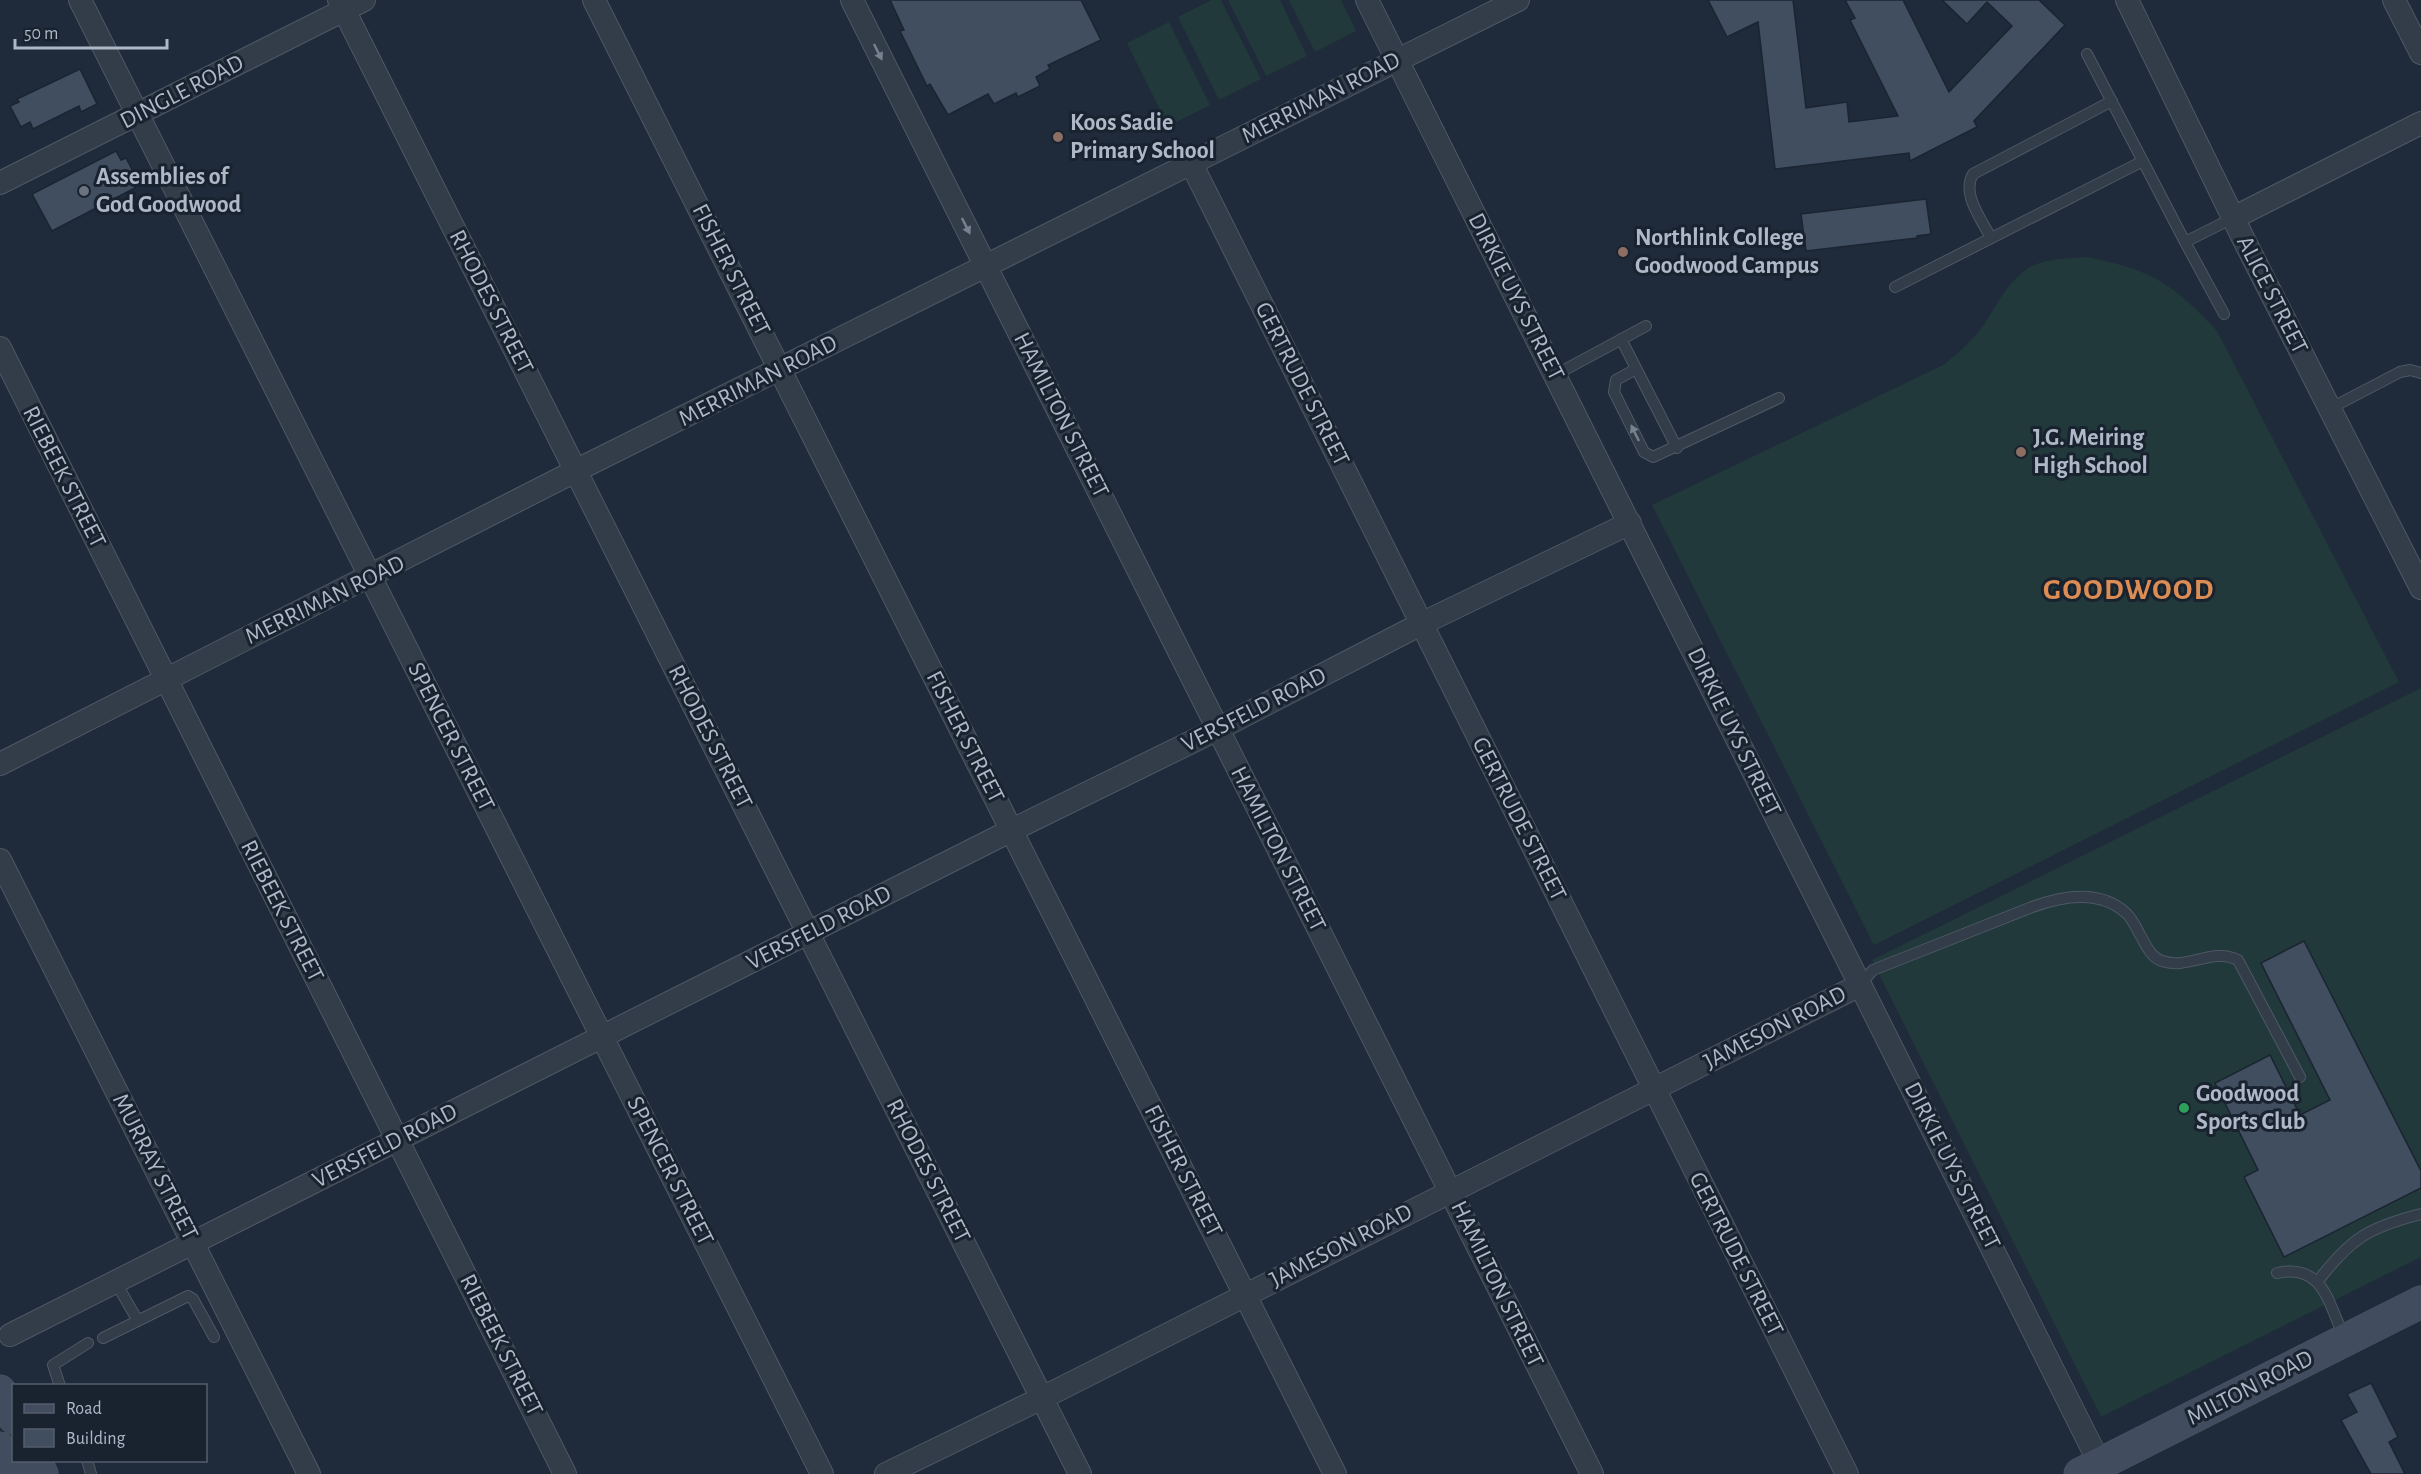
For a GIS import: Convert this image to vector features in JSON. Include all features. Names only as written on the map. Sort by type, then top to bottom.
[{"type":"street","name":"SPENCER STREET","points":[[80,0],[822,1474]]},
{"type":"street","name":"DINGLE ROAD","points":[[0,183],[137,115],[341,5],[364,0]]},
{"type":"street","name":"FISHER STREET","points":[[594,0],[1335,1474]]},
{"type":"street","name":"HAMILTON STREET","points":[[852,0],[1592,1474]]},
{"type":"street","name":"DIRKIE UYS STREET","points":[[1367,0],[1860,986],[2090,1469]]},
{"type":"street","name":"MERRIMAN ROAD","points":[[0,764],[577,471],[1518,0]]},
{"type":"street","name":"ALICE STREET","points":[[2127,0],[2233,218],[2421,588]]},
{"type":"street","points":[[2394,0],[2421,53]]},
{"type":"street","name":"RHODES STREET","points":[[341,5],[1080,1474]]},
{"type":"street","points":[[2233,218],[2421,123]]},
{"type":"street","name":"GERTRUDE STREET","points":[[1191,164],[1847,1474]]},
{"type":"street","name":"RIEBEEK STREET","points":[[0,348],[565,1474]]},
{"type":"street","name":"VERSFELD ROAD","points":[[10,1335],[1012,830],[1218,729],[1421,624],[1630,523]]},
{"type":"street","name":"MURRAY STREET","points":[[0,860],[309,1474]]},
{"type":"street","name":"JAMESON ROAD","points":[[886,1474],[1042,1398],[1860,986]]},
{"type":"street","name":"MILTON ROAD","points":[[2090,1469],[2421,1302]]},
{"type":"street","points":[[0,1391],[12,1414]]},
{"type":"street","points":[[0,1448],[13,1474]]},
{"type":"lane","points":[[2087,54],[2223,314]]},
{"type":"lane","points":[[1991,238],[1969,194],[1969,184],[1973,174],[2112,101]]},
{"type":"lane","points":[[1895,287],[2143,161]]},
{"type":"lane","points":[[2186,242],[2233,218]]},
{"type":"lane","points":[[1555,375],[1646,326]]},
{"type":"lane","points":[[1621,339],[1677,448]]},
{"type":"lane","points":[[1636,369],[1616,380],[1614,392],[1644,452],[1653,458],[1779,398]]},
{"type":"lane","points":[[2329,409],[2400,372],[2410,370],[2421,373]]},
{"type":"lane","points":[[1860,986],[1873,970],[2052,900],[2074,897],[2094,898],[2115,905],[2128,915],[2154,957],[2163,961],[2177,963],[2217,955],[2228,955],[2238,960],[2300,1077]]},
{"type":"lane","points":[[2318,1281],[2349,1244],[2373,1228],[2421,1214]]},
{"type":"lane","points":[[2277,1273],[2305,1272],[2318,1281],[2346,1340]]},
{"type":"lane","points":[[115,1281],[138,1321]]},
{"type":"lane","points":[[103,1338],[184,1298],[191,1297],[214,1337]]},
{"type":"lane","points":[[59,1384],[53,1365],[88,1343]]},
{"type":"green space","points":[[1212,0],[1221,0],[1261,79],[1219,100],[1178,17]]},
{"type":"green space","points":[[1228,0],[1280,0],[1307,56],[1266,76]]},
{"type":"green space","points":[[1289,0],[1341,0],[1356,31],[1315,52]]},
{"type":"green space","points":[[1169,22],[1210,105],[1168,126],[1127,43]]},
{"type":"green space","name":"J.G. Meiring High School","points":[[2086,257],[2127,267],[2159,281],[2187,301],[2217,331],[2399,682],[1874,945],[1652,505],[1943,365],[1976,335],[2008,287],[2027,269],[2048,261]]},
{"type":"green space","name":"Goodwood Sports Club","points":[[2421,688],[2421,1257],[2101,1417],[1872,960]]},
{"type":"building","points":[[890,0],[1081,0],[1101,40],[1048,65],[1050,69],[1036,77],[1040,86],[1018,97],[1016,93],[994,104],[988,94],[948,115],[930,84],[927,86],[900,31],[904,30]]},
{"type":"building","points":[[1708,0],[1793,0],[1806,108],[1847,102],[1849,122],[1898,116],[1850,20],[1855,18],[1845,0],[1903,0],[1949,92],[2012,26],[1987,2],[1967,24],[1942,0],[2039,0],[2065,25],[1974,121],[1977,127],[1910,161],[1909,153],[1775,169],[1758,22],[1727,37]]},
{"type":"building","points":[[80,69],[97,104],[81,112],[79,106],[33,129],[30,122],[21,127],[10,106],[19,102],[17,99]]},
{"type":"building","name":"Assemblies of God Goodwood","points":[[116,151],[121,160],[126,158],[136,177],[131,179],[135,188],[52,231],[32,194]]},
{"type":"building","points":[[1926,199],[1931,234],[1917,236],[1917,238],[1806,251],[1801,214]]},
{"type":"building","points":[[2304,941],[2421,1171],[2421,1188],[2284,1257],[2244,1177],[2258,1170],[2215,1083],[2270,1055],[2300,1115],[2330,1100],[2261,963]]},
{"type":"building","points":[[2371,1383],[2398,1437],[2389,1442],[2405,1474],[2371,1474],[2341,1420],[2357,1412],[2347,1394]]},
{"type":"place","name":"Koos Sadie Primary School","points":[[1058,137]]},
{"type":"place","name":"Assemblies of God Goodwood","points":[[84,191]]},
{"type":"place","name":"Northlink College Goodwood Campus","points":[[1623,252]]},
{"type":"place","name":"J.G. Meiring High School","points":[[2021,452]]},
{"type":"place","name":"Goodwood Sports Club","points":[[2184,1108]]},
{"type":"district","name":"GOODWOOD","points":[[2129,590]]}]
